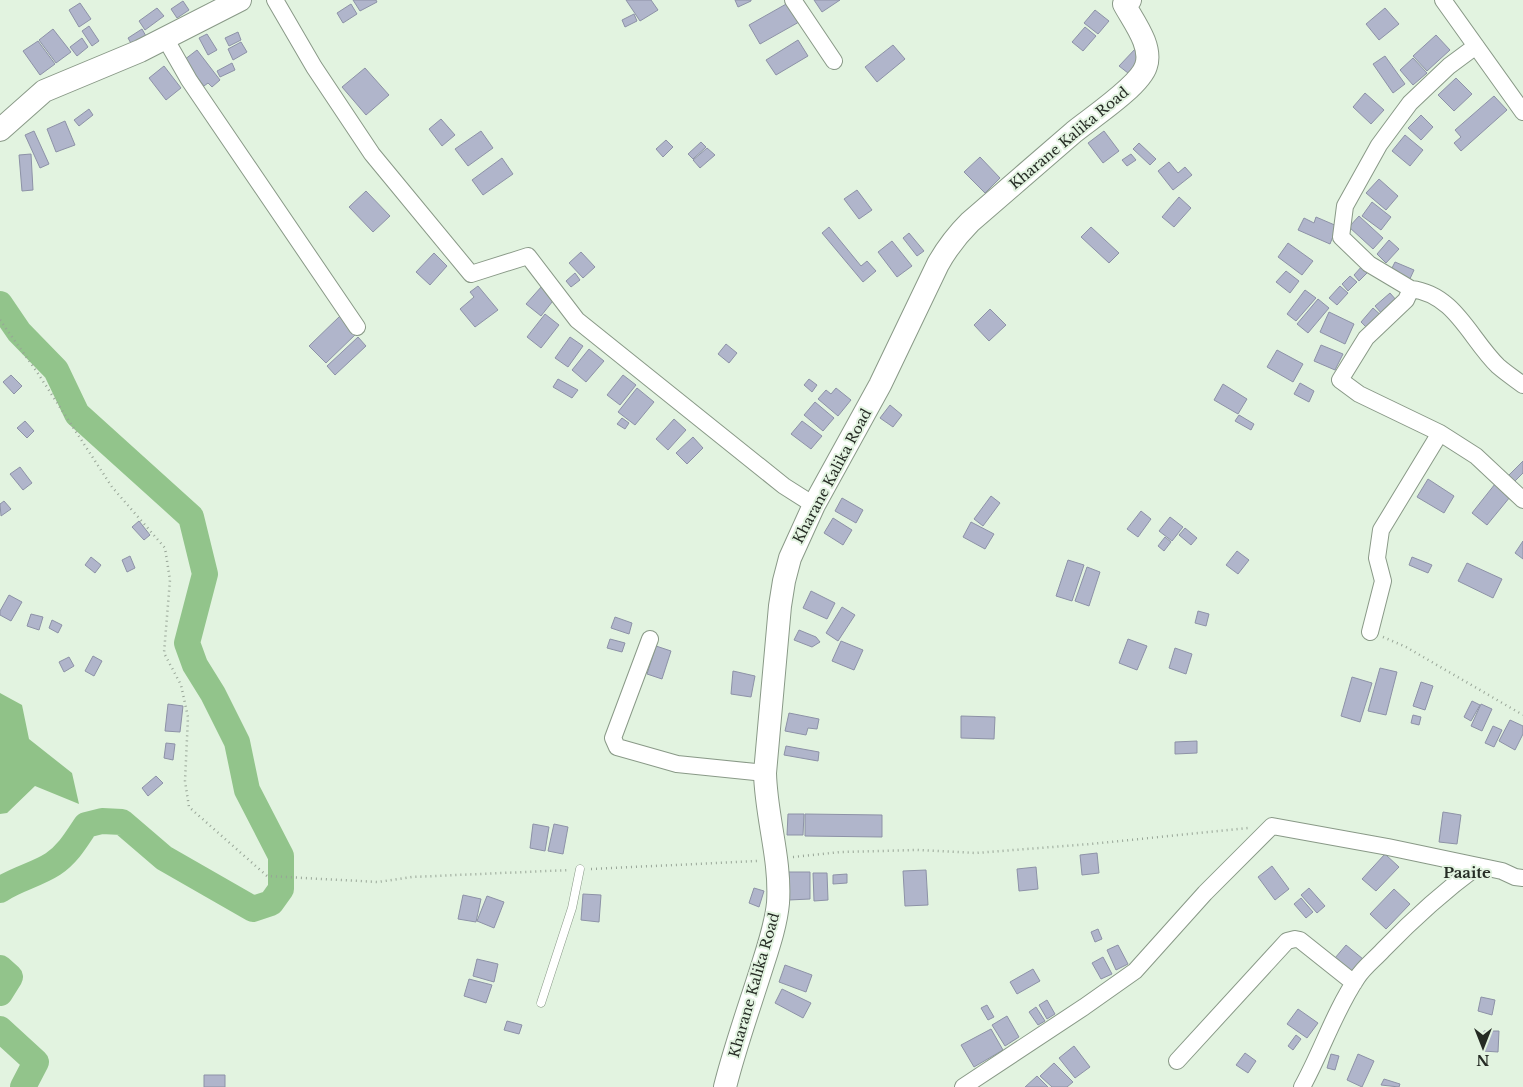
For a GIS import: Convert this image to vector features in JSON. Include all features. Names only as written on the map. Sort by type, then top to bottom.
[{"type":"street","points":[[0,130],[44,91],[140,51],[240,0]]},
{"type":"street","points":[[275,0],[314,67],[372,154],[471,274],[528,256],[577,320],[784,486],[814,505]]},
{"type":"street","points":[[793,0],[834,61]]},
{"type":"street","points":[[1443,0],[1523,112]]},
{"type":"street","name":"Kharane Kalika Road","points":[[726,1087],[769,946],[778,904],[779,880],[777,859],[766,797],[765,773],[784,581],[790,558],[814,505],[880,385],[947,248],[970,222],[1074,132],[1138,80],[1146,67],[1148,53],[1124,1]]},
{"type":"street","points":[[165,38],[189,80],[358,327]]},
{"type":"street","points":[[1476,46],[1449,66],[1410,103],[1379,145],[1345,206],[1341,237],[1369,264],[1411,289],[1425,291],[1446,303],[1499,366],[1523,385]]},
{"type":"street","points":[[1411,289],[1406,300],[1366,338],[1340,380],[1359,394],[1440,433],[1476,456],[1523,500]]},
{"type":"street","points":[[1370,632],[1383,581],[1377,558],[1381,530],[1440,433]]},
{"type":"street","points":[[650,639],[613,738],[617,747],[677,764],[765,773]]},
{"type":"street","points":[[963,1087],[1135,971],[1205,893],[1272,826],[1478,866],[1523,878]]},
{"type":"street","points":[[1302,1087],[1314,1066],[1334,1016],[1358,976],[1445,890],[1478,866]]},
{"type":"street","points":[[1177,1061],[1287,941],[1300,940],[1354,984]]},
{"type":"lane","points":[[541,1004],[572,908],[580,869]]},
{"type":"path","points":[[0,320],[37,372],[112,487],[165,548],[170,580],[164,653],[181,685],[188,717],[185,781],[189,807],[267,876],[310,879]]},
{"type":"path","points":[[1370,632],[1406,647],[1523,715]]},
{"type":"green space","points":[[0,693],[22,705],[29,739],[72,773],[79,804],[35,786],[7,813],[0,814]]},
{"type":"building","points":[[353,0],[376,0],[377,2],[360,11]]},
{"type":"building","points":[[626,0],[651,0],[658,10],[640,21]]},
{"type":"building","points":[[735,0],[751,0],[751,1],[738,7]]},
{"type":"building","points":[[814,0],[840,0],[822,12]]},
{"type":"building","points":[[183,1],[189,10],[177,18],[171,9]]},
{"type":"building","points":[[80,3],[91,19],[79,27],[69,10]]},
{"type":"building","points":[[788,3],[799,22],[760,44],[749,25]]},
{"type":"building","points":[[351,4],[357,14],[343,23],[337,13]]},
{"type":"building","points":[[157,8],[164,16],[145,30],[139,21]]},
{"type":"building","points":[[1385,8],[1399,24],[1379,40],[1366,24]]},
{"type":"building","points":[[1095,10],[1109,21],[1098,34],[1084,23]]},
{"type":"building","points":[[634,14],[637,21],[625,27],[622,20]]},
{"type":"building","points":[[89,26],[99,41],[92,46],[82,31]]},
{"type":"building","points":[[1085,27],[1096,36],[1083,51],[1072,42]]},
{"type":"building","points":[[53,29],[71,52],[56,63],[39,40]]},
{"type":"building","points":[[142,29],[147,38],[133,47],[128,38]]},
{"type":"building","points":[[238,32],[241,40],[229,46],[225,38]]},
{"type":"building","points":[[207,34],[217,50],[208,55],[199,38]]},
{"type":"building","points":[[1436,35],[1450,50],[1427,71],[1413,56]]},
{"type":"building","points":[[82,38],[88,47],[77,56],[70,47]]},
{"type":"building","points":[[798,40],[808,56],[776,75],[766,60]]},
{"type":"building","points":[[38,41],[55,64],[40,75],[23,51]]},
{"type":"building","points":[[241,42],[247,52],[233,60],[228,49]]},
{"type":"building","points":[[893,45],[905,59],[877,82],[865,67]]},
{"type":"building","points":[[1136,48],[1144,56],[1128,73],[1119,66]]},
{"type":"building","points":[[197,50],[220,80],[212,87],[208,83],[204,86],[184,60]]},
{"type":"building","points":[[1385,56],[1405,84],[1393,93],[1373,64]]},
{"type":"building","points":[[1413,58],[1427,73],[1413,85],[1400,70]]},
{"type":"building","points":[[232,63],[235,70],[220,77],[217,71]]},
{"type":"building","points":[[164,66],[181,88],[166,100],[149,78]]},
{"type":"building","points":[[365,68],[389,95],[366,115],[342,87]]},
{"type":"building","points":[[1456,78],[1472,94],[1454,111],[1438,95]]},
{"type":"building","points":[[1365,93],[1384,110],[1371,124],[1353,107]]},
{"type":"building","points":[[1494,96],[1507,110],[1461,151],[1454,143],[1461,137],[1455,130]]},
{"type":"building","points":[[89,109],[93,115],[79,126],[74,120]]},
{"type":"building","points":[[1421,115],[1433,127],[1421,140],[1408,128]]},
{"type":"building","points":[[441,119],[455,135],[442,146],[429,129]]},
{"type":"building","points":[[65,121],[75,145],[56,152],[47,129]]},
{"type":"building","points":[[34,131],[49,164],[40,168],[25,135]]},
{"type":"building","points":[[481,131],[493,148],[468,166],[455,149]]},
{"type":"building","points":[[1104,131],[1119,151],[1103,163],[1088,143]]},
{"type":"building","points":[[1405,135],[1423,150],[1410,166],[1392,151]]},
{"type":"building","points":[[666,140],[673,147],[663,157],[656,149]]},
{"type":"building","points":[[701,142],[706,147],[693,159],[688,154]]},
{"type":"building","points":[[1139,143],[1156,159],[1150,165],[1133,149]]},
{"type":"building","points":[[707,148],[715,155],[700,168],[693,160]]},
{"type":"building","points":[[31,154],[33,190],[22,191],[19,155]]},
{"type":"building","points":[[1131,154],[1136,160],[1127,166],[1122,160]]},
{"type":"building","points":[[980,157],[1000,178],[985,193],[964,172]]},
{"type":"building","points":[[502,158],[513,174],[483,195],[472,180]]},
{"type":"building","points":[[1169,162],[1178,173],[1185,167],[1192,175],[1173,190],[1158,171]]},
{"type":"building","points":[[1379,179],[1398,196],[1386,210],[1366,193]]},
{"type":"building","points":[[857,190],[872,210],[859,219],[844,199]]},
{"type":"building","points":[[366,191],[390,216],[373,232],[349,207]]},
{"type":"building","points":[[1179,197],[1191,208],[1174,227],[1162,217]]},
{"type":"building","points":[[1372,202],[1391,217],[1381,230],[1362,216]]},
{"type":"building","points":[[1359,216],[1383,238],[1373,249],[1349,227]]},
{"type":"building","points":[[1316,217],[1337,226],[1330,244],[1298,230],[1304,218],[1314,223]]},
{"type":"building","points":[[829,227],[861,266],[867,261],[876,271],[863,282],[822,233]]},
{"type":"building","points":[[1091,227],[1119,253],[1109,263],[1081,237]]},
{"type":"building","points":[[909,233],[924,251],[917,256],[903,238]]},
{"type":"building","points":[[1389,240],[1399,249],[1386,263],[1377,254]]},
{"type":"building","points":[[892,241],[912,266],[897,277],[878,252]]},
{"type":"building","points":[[1288,243],[1313,261],[1302,275],[1278,257]]},
{"type":"building","points":[[581,252],[595,267],[583,278],[569,263]]},
{"type":"building","points":[[434,253],[447,266],[430,285],[416,272]]},
{"type":"building","points":[[1395,262],[1414,270],[1408,283],[1389,274]]},
{"type":"building","points":[[1363,265],[1369,271],[1359,281],[1354,275]]},
{"type":"building","points":[[1286,271],[1299,281],[1290,293],[1276,282]]},
{"type":"building","points":[[575,273],[580,280],[571,287],[566,281]]},
{"type":"building","points":[[1350,276],[1357,282],[1348,291],[1342,284]]},
{"type":"building","points":[[478,286],[498,310],[475,327],[460,309],[474,297],[470,292]]},
{"type":"building","points":[[542,286],[556,297],[541,316],[526,304]]},
{"type":"building","points":[[1340,286],[1348,293],[1337,305],[1329,298]]},
{"type":"building","points":[[1305,290],[1316,298],[1296,321],[1287,314]]},
{"type":"building","points":[[1390,293],[1397,301],[1382,314],[1375,306]]},
{"type":"building","points":[[1318,299],[1329,308],[1308,333],[1297,324]]},
{"type":"building","points":[[1373,308],[1383,317],[1370,331],[1361,322]]},
{"type":"building","points":[[990,309],[1006,325],[989,341],[974,325]]},
{"type":"building","points":[[1329,312],[1354,324],[1345,344],[1320,332]]},
{"type":"building","points":[[545,314],[559,325],[541,348],[527,337]]},
{"type":"building","points":[[340,316],[357,333],[326,363],[309,346]]},
{"type":"building","points":[[358,337],[366,346],[335,375],[327,366]]},
{"type":"building","points":[[570,337],[583,346],[568,367],[555,358]]},
{"type":"building","points":[[726,344],[737,353],[729,363],[718,354]]},
{"type":"building","points":[[1321,345],[1343,354],[1335,370],[1314,361]]},
{"type":"building","points":[[589,349],[604,361],[586,382],[572,370]]},
{"type":"building","points":[[1277,350],[1303,364],[1293,382],[1267,367]]},
{"type":"building","points":[[11,375],[22,386],[14,394],[3,382]]},
{"type":"building","points":[[623,375],[636,385],[620,405],[607,395]]},
{"type":"building","points":[[558,379],[578,390],[572,398],[553,387]]},
{"type":"building","points":[[809,379],[817,385],[812,392],[804,385]]},
{"type":"building","points":[[1300,383],[1314,391],[1309,402],[1294,394]]},
{"type":"building","points":[[1223,384],[1247,399],[1238,414],[1214,400]]},
{"type":"building","points":[[637,388],[654,402],[635,425],[618,412]]},
{"type":"building","points":[[836,388],[851,400],[838,416],[818,399],[826,390],[831,394]]},
{"type":"building","points":[[815,402],[834,418],[823,431],[804,415]]},
{"type":"building","points":[[890,405],[902,415],[893,427],[880,418]]},
{"type":"building","points":[[1239,415],[1254,424],[1251,430],[1235,421]]},
{"type":"building","points":[[622,418],[629,423],[625,429],[617,424]]},
{"type":"building","points":[[674,419],[686,430],[668,450],[656,439]]},
{"type":"building","points":[[25,421],[34,431],[27,438],[17,428]]},
{"type":"building","points":[[802,421],[822,436],[811,449],[791,434]]},
{"type":"building","points":[[693,437],[703,448],[687,464],[676,453]]},
{"type":"building","points":[[1523,461],[1523,473],[1513,483],[1506,478]]},
{"type":"building","points":[[20,467],[32,483],[23,490],[10,474]]},
{"type":"building","points":[[1428,479],[1454,496],[1444,513],[1417,497]]},
{"type":"building","points":[[1495,484],[1510,497],[1487,525],[1472,513]]},
{"type":"building","points":[[991,496],[1000,503],[983,526],[974,519]]},
{"type":"building","points":[[842,498],[863,510],[856,523],[835,511]]},
{"type":"building","points":[[4,501],[11,509],[1,516],[0,504]]},
{"type":"building","points":[[1141,511],[1151,519],[1138,537],[1127,529]]},
{"type":"building","points":[[1170,517],[1183,527],[1172,541],[1159,531]]},
{"type":"building","points":[[833,518],[852,530],[843,545],[824,533]]},
{"type":"building","points":[[139,521],[150,535],[144,540],[132,527]]},
{"type":"building","points":[[971,522],[994,534],[985,549],[963,537]]},
{"type":"building","points":[[1185,528],[1197,538],[1191,545],[1179,535]]},
{"type":"building","points":[[1165,537],[1171,542],[1164,551],[1158,546]]},
{"type":"building","points":[[1523,541],[1523,559],[1515,553]]},
{"type":"building","points":[[1237,551],[1249,560],[1238,574],[1226,565]]},
{"type":"building","points":[[130,556],[135,568],[127,572],[122,560]]},
{"type":"building","points":[[91,557],[101,565],[95,573],[85,565]]},
{"type":"building","points":[[1412,557],[1432,565],[1428,573],[1409,565]]},
{"type":"building","points":[[1068,560],[1084,565],[1072,601],[1056,596]]},
{"type":"building","points":[[1467,563],[1502,579],[1493,598],[1458,581]]},
{"type":"building","points":[[1087,567],[1100,572],[1089,606],[1075,601]]},
{"type":"building","points":[[811,591],[835,603],[827,619],[803,608]]},
{"type":"building","points":[[9,595],[22,602],[11,621],[0,615],[0,611]]},
{"type":"building","points":[[842,607],[855,615],[838,641],[826,633]]},
{"type":"building","points":[[1198,611],[1209,614],[1206,626],[1195,623]]},
{"type":"building","points":[[31,614],[43,617],[39,630],[27,626]]},
{"type":"building","points":[[615,617],[632,623],[629,634],[611,628]]},
{"type":"building","points":[[52,620],[62,625],[58,633],[49,628]]},
{"type":"building","points":[[799,630],[816,637],[820,642],[812,647],[794,640]]},
{"type":"building","points":[[610,639],[625,643],[622,652],[607,648]]},
{"type":"building","points":[[1128,639],[1147,646],[1137,670],[1119,663]]},
{"type":"building","points":[[841,641],[863,650],[854,670],[832,661]]},
{"type":"building","points":[[656,646],[671,651],[662,679],[647,674]]},
{"type":"building","points":[[1175,648],[1192,654],[1186,674],[1169,668]]},
{"type":"building","points":[[93,656],[102,661],[94,676],[85,671]]},
{"type":"building","points":[[69,657],[74,666],[64,672],[59,662]]},
{"type":"building","points":[[1380,668],[1397,672],[1386,715],[1368,711]]},
{"type":"building","points":[[733,671],[755,676],[751,697],[731,694]]},
{"type":"building","points":[[1352,677],[1372,683],[1360,722],[1341,716]]},
{"type":"building","points":[[1421,682],[1433,686],[1425,710],[1413,706]]},
{"type":"building","points":[[1472,701],[1480,705],[1471,721],[1464,717]]},
{"type":"building","points":[[168,704],[183,706],[180,732],[165,731]]},
{"type":"building","points":[[1481,704],[1492,709],[1482,731],[1471,726]]},
{"type":"building","points":[[789,713],[819,719],[817,729],[808,728],[806,735],[785,731]]},
{"type":"building","points":[[1413,715],[1421,717],[1419,725],[1411,723]]},
{"type":"building","points":[[961,716],[995,717],[994,739],[961,738]]},
{"type":"building","points":[[1510,720],[1523,726],[1523,734],[1515,750],[1499,741]]},
{"type":"building","points":[[1493,726],[1502,730],[1494,747],[1485,743]]},
{"type":"building","points":[[1197,741],[1197,753],[1175,754],[1175,742]]},
{"type":"building","points":[[166,743],[175,744],[173,760],[164,758]]},
{"type":"building","points":[[786,746],[819,752],[818,761],[784,755]]},
{"type":"building","points":[[156,776],[163,783],[148,796],[142,788]]},
{"type":"building","points":[[1443,812],[1461,815],[1457,844],[1439,842]]},
{"type":"building","points":[[788,814],[804,814],[803,835],[787,835]]},
{"type":"building","points":[[805,814],[882,815],[882,837],[805,836]]},
{"type":"building","points":[[533,824],[549,827],[545,851],[530,848]]},
{"type":"building","points":[[554,824],[568,827],[563,854],[548,851]]},
{"type":"building","points":[[1097,853],[1099,873],[1082,875],[1080,855]]},
{"type":"building","points":[[1385,854],[1399,867],[1376,891],[1362,879]]},
{"type":"building","points":[[1272,866],[1289,889],[1275,900],[1258,877]]},
{"type":"building","points":[[1036,867],[1038,889],[1019,891],[1017,869]]},
{"type":"building","points":[[926,870],[928,905],[905,906],[903,871]]},
{"type":"building","points":[[788,872],[810,872],[810,899],[789,900]]},
{"type":"building","points":[[813,873],[827,873],[828,900],[814,901]]},
{"type":"building","points":[[847,874],[847,883],[833,884],[833,875]]},
{"type":"building","points":[[754,888],[764,891],[759,907],[749,903]]},
{"type":"building","points":[[1309,888],[1325,906],[1317,913],[1301,895]]},
{"type":"building","points":[[1394,889],[1410,904],[1386,929],[1370,914]]},
{"type":"building","points":[[583,894],[601,895],[599,922],[581,920]]},
{"type":"building","points":[[463,895],[481,899],[476,922],[458,919]]},
{"type":"building","points":[[487,896],[504,902],[494,928],[477,921]]},
{"type":"building","points":[[1301,898],[1313,912],[1306,918],[1294,904]]},
{"type":"building","points":[[1098,929],[1102,939],[1095,942],[1091,932]]},
{"type":"building","points":[[1118,945],[1128,964],[1116,970],[1107,950]]},
{"type":"building","points":[[1346,945],[1363,959],[1352,973],[1335,958]]},
{"type":"building","points":[[1103,957],[1112,974],[1101,979],[1092,963]]},
{"type":"building","points":[[477,959],[498,964],[494,982],[473,976]]},
{"type":"building","points":[[785,965],[812,975],[806,992],[779,982]]},
{"type":"building","points":[[1033,969],[1040,981],[1017,994],[1010,982]]},
{"type":"building","points":[[469,979],[492,985],[486,1003],[464,996]]},
{"type":"building","points":[[782,989],[811,1003],[803,1018],[775,1003]]},
{"type":"building","points":[[1481,997],[1495,1000],[1492,1015],[1478,1011]]},
{"type":"building","points":[[1047,1000],[1055,1014],[1047,1019],[1039,1005]]},
{"type":"building","points":[[987,1005],[994,1017],[988,1020],[981,1008]]},
{"type":"building","points":[[1036,1007],[1045,1021],[1038,1025],[1029,1012]]},
{"type":"building","points":[[1298,1009],[1318,1023],[1307,1038],[1287,1024]]},
{"type":"building","points":[[1007,1016],[1019,1037],[1005,1046],[992,1025]]},
{"type":"building","points":[[507,1021],[522,1025],[519,1034],[504,1030]]},
{"type":"building","points":[[991,1029],[1003,1050],[974,1067],[961,1045]]},
{"type":"building","points":[[1484,1031],[1499,1031],[1498,1052],[1483,1051]]},
{"type":"building","points":[[1296,1035],[1301,1039],[1293,1050],[1288,1046]]},
{"type":"building","points":[[1074,1046],[1090,1067],[1075,1078],[1059,1058]]},
{"type":"building","points":[[1245,1053],[1256,1061],[1248,1073],[1236,1065]]},
{"type":"building","points":[[1331,1054],[1339,1056],[1335,1070],[1327,1068]]},
{"type":"building","points":[[1358,1054],[1374,1061],[1362,1087],[1347,1080]]},
{"type":"building","points":[[1054,1063],[1073,1082],[1067,1087],[1052,1087],[1040,1076]]},
{"type":"building","points":[[204,1075],[225,1075],[225,1087],[204,1087]]},
{"type":"building","points":[[1037,1076],[1048,1087],[1025,1087]]},
{"type":"building","points":[[1384,1079],[1400,1084],[1399,1087],[1381,1085]]},
{"type":"waterway","points":[[0,304],[19,332],[56,370],[77,414],[191,517],[205,574],[187,643],[195,665],[213,694],[237,742],[247,790],[281,856],[281,889],[271,903],[253,909],[164,858],[122,822],[102,821],[86,825],[67,851],[53,864],[0,890]]},
{"type":"waterway","points":[[0,968],[10,977],[0,993]]},
{"type":"waterway","points":[[0,1029],[36,1062],[23,1087]]},
{"type":"district","name":"Paaite","points":[[1467,872]]}]
